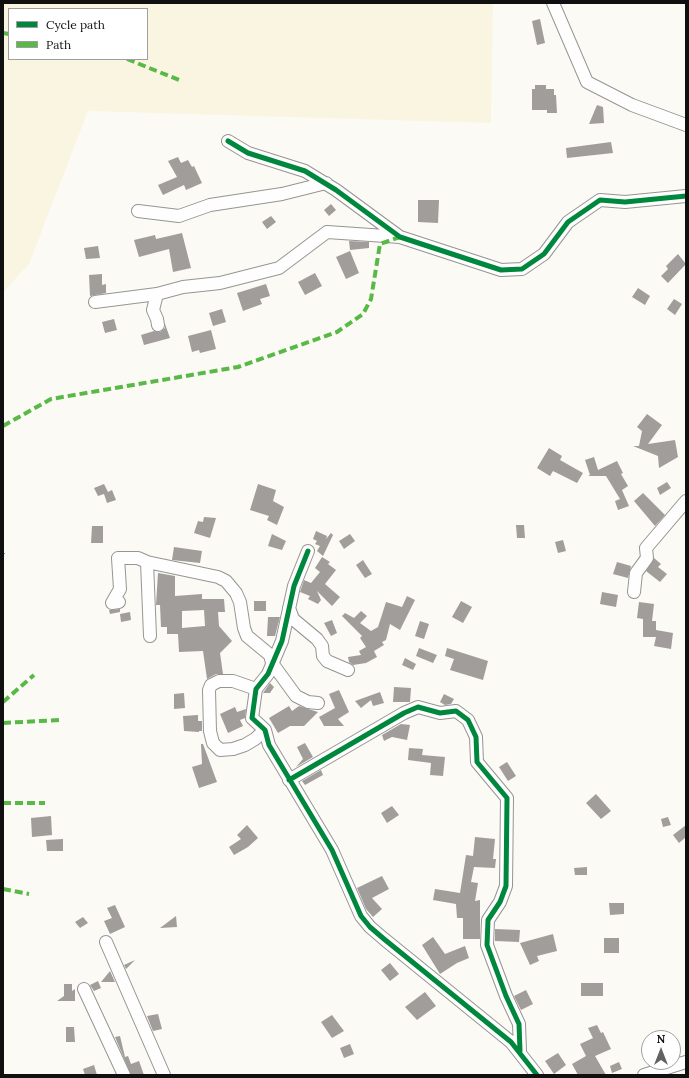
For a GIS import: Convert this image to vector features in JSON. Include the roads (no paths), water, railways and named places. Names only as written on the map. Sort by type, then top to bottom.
[{"type":"street","points":[[553,3],[587,82],[632,105],[686,125]]},
{"type":"street","points":[[228,141],[248,153],[305,170],[326,183],[400,237]]},
{"type":"street","points":[[138,211],[179,216],[210,205],[282,194],[326,183]]},
{"type":"street","points":[[95,302],[157,294],[183,287],[220,283],[279,268],[327,232],[400,237],[500,270],[522,268],[544,254],[568,222],[600,200],[625,202],[686,196]]},
{"type":"street","points":[[157,294],[153,310],[157,318],[158,325]]},
{"type":"street","points":[[634,592],[636,573],[647,558],[646,548],[686,501]]},
{"type":"street","points":[[308,551],[294,586],[282,640],[268,674],[256,689],[252,718],[265,730],[269,745],[332,850],[361,916],[370,927],[511,1042],[520,1051],[537,1075]]},
{"type":"street","points":[[119,602],[112,603],[120,589],[118,558],[138,558],[147,562],[196,571],[226,581],[236,593],[240,602],[241,618],[247,636],[270,654],[272,663],[296,696],[308,702],[318,703]]},
{"type":"street","points":[[147,562],[150,636]]},
{"type":"street","points":[[289,608],[293,619],[317,639],[322,646],[323,656],[327,661],[348,670]]},
{"type":"street","points":[[256,689],[233,681],[219,681],[211,685],[209,690],[208,713],[212,743],[220,750],[233,749],[245,745],[265,730]]},
{"type":"street","points":[[289,780],[404,713],[418,707],[440,713],[456,711],[468,720],[476,737],[477,762],[507,798],[506,886],[500,902],[488,920],[487,945],[506,996],[519,1024],[520,1051]]},
{"type":"street","points":[[106,942],[164,1075]]},
{"type":"street","points":[[84,989],[124,1075]]},
{"type":"street","points":[[644,1075],[686,1062]]}]
